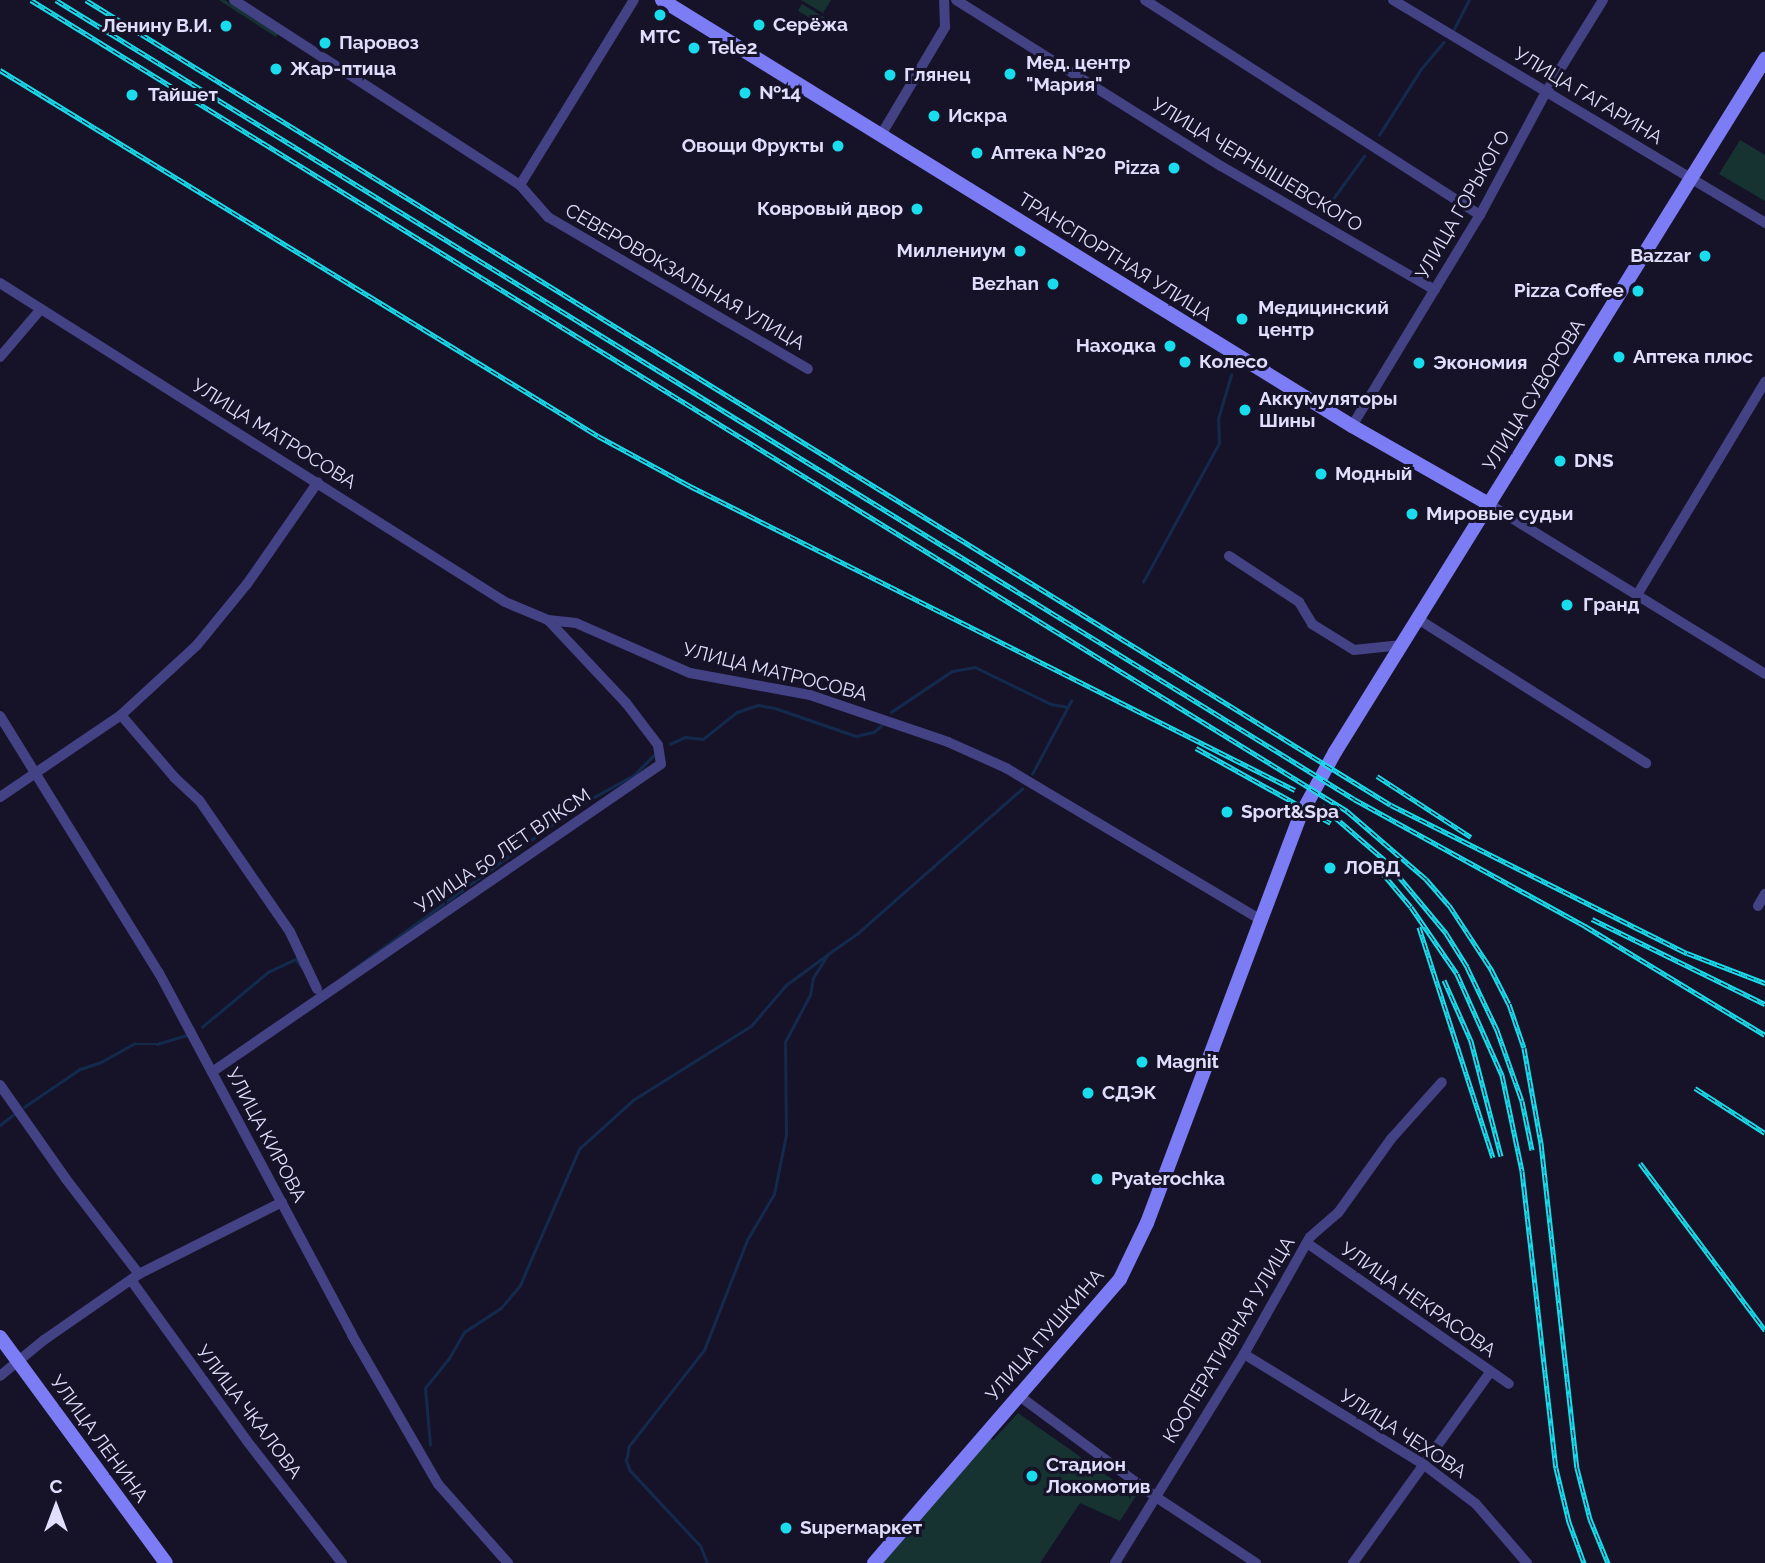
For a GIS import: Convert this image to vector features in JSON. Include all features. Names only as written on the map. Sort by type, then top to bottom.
[{"type":"main road","name":"ТРАНСПОРТНАЯ УЛИЦА","points":[[662,0],[1353,426],[1489,505]]},
{"type":"main road","name":"УЛИЦА СУВОРОВА","points":[[1335,752],[1765,59]]},
{"type":"main road","name":"УЛИЦА ПУШКИНА","points":[[873,1563],[1017,1395],[1109,1295],[1130,1262],[1299,818],[1335,752]]},
{"type":"main road","name":"УЛИЦА ЛЕНИНА","points":[[0,1337],[166,1563]]},
{"type":"street","name":"СЕВЕРОВОКЗАЛЬНАЯ УЛИЦА","points":[[234,0],[520,184],[548,217],[808,369]]},
{"type":"street","points":[[520,184],[634,0]]},
{"type":"street","points":[[881,135],[946,27],[944,0]]},
{"type":"street","name":"УЛИЦА ЧЕРНЫШЕВСКОГО","points":[[956,0],[1221,166],[1435,290]]},
{"type":"street","points":[[1145,0],[1480,215]]},
{"type":"street","name":"УЛИЦА ГАГАРИНА","points":[[1393,0],[1765,223]]},
{"type":"street","name":"УЛИЦА ГОРЬКОГО","points":[[1353,426],[1480,215],[1546,92],[1603,0]]},
{"type":"street","name":"УЛИЦА МАТРОСОВА","points":[[0,283],[505,602],[548,620],[576,623],[690,673],[810,695],[948,742],[1006,768],[1259,919]]},
{"type":"street","points":[[0,357],[41,309]]},
{"type":"street","points":[[1637,595],[1765,382]]},
{"type":"street","points":[[0,797],[121,715],[197,645],[247,584],[318,482]]},
{"type":"street","name":"ТРАНСПОРТНАЯ УЛИЦА","points":[[1489,505],[1765,674]]},
{"type":"street","points":[[1230,556],[1299,602],[1312,624],[1354,650],[1402,645]]},
{"type":"street","points":[[1418,619],[1646,763]]},
{"type":"street","name":"УЛИЦА 50 ЛЕТ ВЛКСМ","points":[[212,1072],[661,764],[658,745],[626,703],[548,620]]},
{"type":"street","points":[[121,715],[175,778],[200,800],[290,932],[317,989]]},
{"type":"street","name":"УЛИЦА КИРОВА","points":[[0,716],[38,773],[159,974],[352,1335],[438,1484],[508,1563]]},
{"type":"street","points":[[1758,906],[1765,894]]},
{"type":"street","name":"КООПЕРАТИВНАЯ УЛИЦА","points":[[1115,1563],[1244,1354],[1307,1243],[1338,1213],[1391,1139],[1442,1082]]},
{"type":"street","name":"УЛИЦА ЧКАЛОВА","points":[[0,1084],[247,1441],[342,1563]]},
{"type":"street","points":[[0,1376],[135,1277],[282,1202]]},
{"type":"street","name":"УЛИЦА НЕКРАСОВА","points":[[1307,1243],[1509,1384]]},
{"type":"street","name":"УЛИЦА ЧЕХОВА","points":[[1244,1354],[1423,1464],[1476,1504],[1527,1563]]},
{"type":"street","points":[[1353,1563],[1490,1372]]},
{"type":"street","points":[[1017,1395],[1156,1497],[1256,1563]]},
{"type":"green space","points":[[219,0],[225,0],[278,34],[276,37]]},
{"type":"green space","points":[[801,0],[831,0],[823,13]]},
{"type":"green space","points":[[802,4],[827,19],[823,26],[798,11]]},
{"type":"green space","points":[[1740,140],[1765,155],[1765,201],[1719,174]]},
{"type":"green space","name":"Стадион Локомотив","points":[[1018,1413],[1136,1496],[1120,1521],[1080,1503],[1040,1563],[882,1563],[990,1438],[993,1440]]},
{"type":"waterway","points":[[1454,29],[1469,0]]},
{"type":"waterway","points":[[1379,135],[1421,69],[1444,42]]},
{"type":"waterway","points":[[1330,215],[1330,203],[1364,156]]},
{"type":"waterway","points":[[1143,582],[1219,443],[1218,419],[1231,375]]},
{"type":"waterway","points":[[891,712],[952,671],[975,667],[1051,704],[1068,707]]},
{"type":"waterway","points":[[1032,774],[1071,701]]},
{"type":"waterway","points":[[670,744],[685,737],[703,739],[737,712],[758,705],[775,708],[856,736],[874,732],[881,726]]},
{"type":"waterway","points":[[348,973],[578,806],[634,775],[655,754]]},
{"type":"waterway","points":[[707,1563],[700,1546],[630,1471],[626,1461],[629,1446],[704,1350],[747,1240],[774,1194],[786,1135],[785,1042],[810,995],[813,978],[828,954],[859,932],[1022,789]]},
{"type":"waterway","points":[[430,1445],[425,1388],[448,1360],[464,1332],[501,1308],[520,1285],[579,1149],[633,1100],[751,1026],[786,985],[827,955]]},
{"type":"waterway","points":[[202,1027],[268,972],[296,959],[301,966]]},
{"type":"waterway","points":[[24,1107],[80,1069],[101,1062],[134,1044],[157,1044],[186,1035]]},
{"type":"waterway","points":[[0,1125],[14,1114]]},
{"type":"railway","points":[[31,0],[1347,811],[1426,879],[1449,905],[1491,969],[1509,1004],[1524,1048],[1541,1143],[1577,1468],[1590,1519],[1608,1563]]},
{"type":"railway","points":[[56,0],[1354,799],[1585,926],[1765,1035]]},
{"type":"railway","points":[[86,0],[1391,805],[1687,953],[1765,983]]},
{"type":"railway","points":[[0,70],[598,436],[690,486],[1295,790]]},
{"type":"railway","points":[[1196,748],[1331,823]]},
{"type":"railway","points":[[1377,776],[1471,837]]},
{"type":"railway","points":[[1322,806],[1386,861],[1446,933],[1467,967],[1497,1030],[1522,1101],[1532,1150]]},
{"type":"railway","points":[[1374,863],[1411,907],[1457,974],[1502,1075],[1522,1171],[1556,1468],[1569,1522],[1584,1563]]},
{"type":"railway","points":[[1592,919],[1765,1004]]},
{"type":"railway","points":[[1419,927],[1493,1157]]},
{"type":"railway","points":[[1444,980],[1471,1041],[1501,1156]]},
{"type":"railway","points":[[1695,1088],[1765,1133]]},
{"type":"railway","points":[[1640,1163],[1765,1330]]},
{"type":"place","name":"МТС","points":[[660,15]]},
{"type":"place","name":"Серёжа","points":[[759,25]]},
{"type":"place","name":"Ленину В.И.","points":[[226,26]]},
{"type":"place","name":"Паровоз","points":[[325,43]]},
{"type":"place","name":"Tele2","points":[[694,48]]},
{"type":"place","name":"Жар-птица","points":[[276,69]]},
{"type":"place","name":"Мед. центр \"Мария\"","points":[[1010,74]]},
{"type":"place","name":"Глянец","points":[[890,75]]},
{"type":"place","name":"№14","points":[[745,93]]},
{"type":"place","name":"Тайшет","points":[[132,95]]},
{"type":"place","name":"Искра","points":[[934,116]]},
{"type":"place","name":"Овощи Фрукты","points":[[838,146]]},
{"type":"place","name":"Аптека №20","points":[[977,153]]},
{"type":"place","name":"Pizza","points":[[1174,168]]},
{"type":"place","name":"Ковровый двор","points":[[917,209]]},
{"type":"place","name":"Миллениум","points":[[1020,251]]},
{"type":"place","name":"Bazzar","points":[[1705,256]]},
{"type":"place","name":"Bezhan","points":[[1053,284]]},
{"type":"place","name":"Pizza Coffee","points":[[1638,291]]},
{"type":"place","name":"Медицинский центр","points":[[1242,319]]},
{"type":"place","name":"Находка","points":[[1170,346]]},
{"type":"place","name":"Аптека плюс","points":[[1619,357]]},
{"type":"place","name":"Колесо","points":[[1185,362]]},
{"type":"place","name":"Экономия","points":[[1419,363]]},
{"type":"place","name":"Аккумуляторы Шины","points":[[1245,410]]},
{"type":"place","name":"DNS","points":[[1560,461]]},
{"type":"place","name":"Модный","points":[[1321,474]]},
{"type":"place","name":"Мировые судьи","points":[[1412,514]]},
{"type":"place","name":"Гранд","points":[[1567,605]]},
{"type":"place","name":"Sport&Spa","points":[[1227,812]]},
{"type":"place","name":"ЛОВД","points":[[1330,868]]},
{"type":"place","name":"Magnit","points":[[1142,1062]]},
{"type":"place","name":"СДЭК","points":[[1088,1093]]},
{"type":"place","name":"Pyaterochka","points":[[1097,1179]]},
{"type":"place","name":"Стадион Локомотив","points":[[1032,1476]]},
{"type":"place","name":"Superмаркет","points":[[786,1528]]}]
